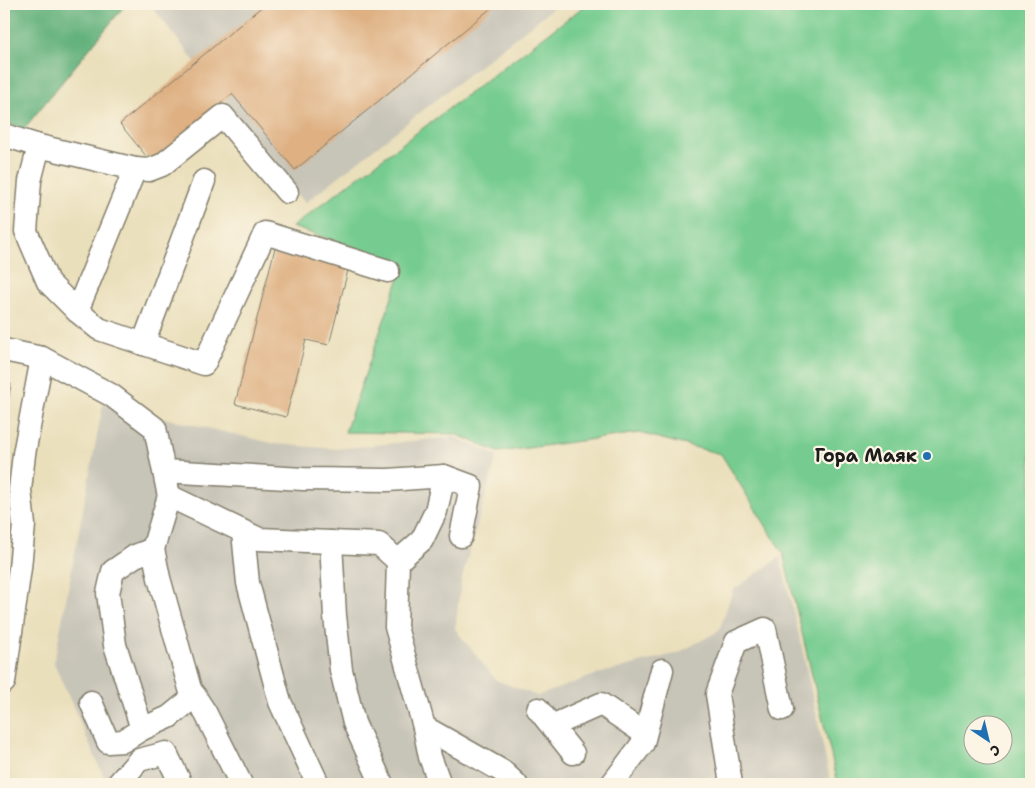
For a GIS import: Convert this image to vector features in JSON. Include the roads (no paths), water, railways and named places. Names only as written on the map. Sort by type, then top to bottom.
[{"type":"street","points":[[4,135],[39,146],[135,169],[149,170],[162,165],[223,116],[287,192]]},
{"type":"street","points":[[39,146],[30,181],[26,230],[48,282],[77,311],[99,329],[204,364],[265,233],[388,272]]},
{"type":"street","points":[[77,311],[135,169]]},
{"type":"street","points":[[143,344],[204,182]]},
{"type":"street","points":[[4,350],[42,358],[111,395],[155,428],[169,496],[154,549],[159,578],[190,689],[241,784]]},
{"type":"street","points":[[4,682],[24,525],[20,490],[24,454],[42,358]]},
{"type":"street","points":[[164,471],[303,479],[388,480],[444,476],[471,486],[461,536]]},
{"type":"street","points":[[440,784],[430,757],[424,727],[396,627],[398,561],[422,540],[436,511],[444,476]]},
{"type":"street","points":[[169,496],[259,539],[379,544],[398,561]]},
{"type":"street","points":[[243,532],[248,583],[280,702],[318,784]]},
{"type":"street","points":[[331,542],[335,616],[341,670],[354,723],[382,784]]},
{"type":"street","points":[[142,729],[115,645],[108,593],[113,571],[135,556],[154,549]]},
{"type":"street","points":[[731,784],[717,694],[736,642],[765,629],[782,709]]},
{"type":"street","points":[[612,784],[643,743],[662,670]]},
{"type":"street","points":[[91,702],[108,742],[123,740],[169,717],[194,696]]},
{"type":"street","points":[[573,753],[545,717],[600,704],[645,734]]},
{"type":"street","points":[[424,727],[502,771],[516,784]]},
{"type":"street","points":[[118,784],[139,760],[166,753],[180,784]]},
{"type":"place","name":"Гора Маяк","points":[[927,456]]}]
